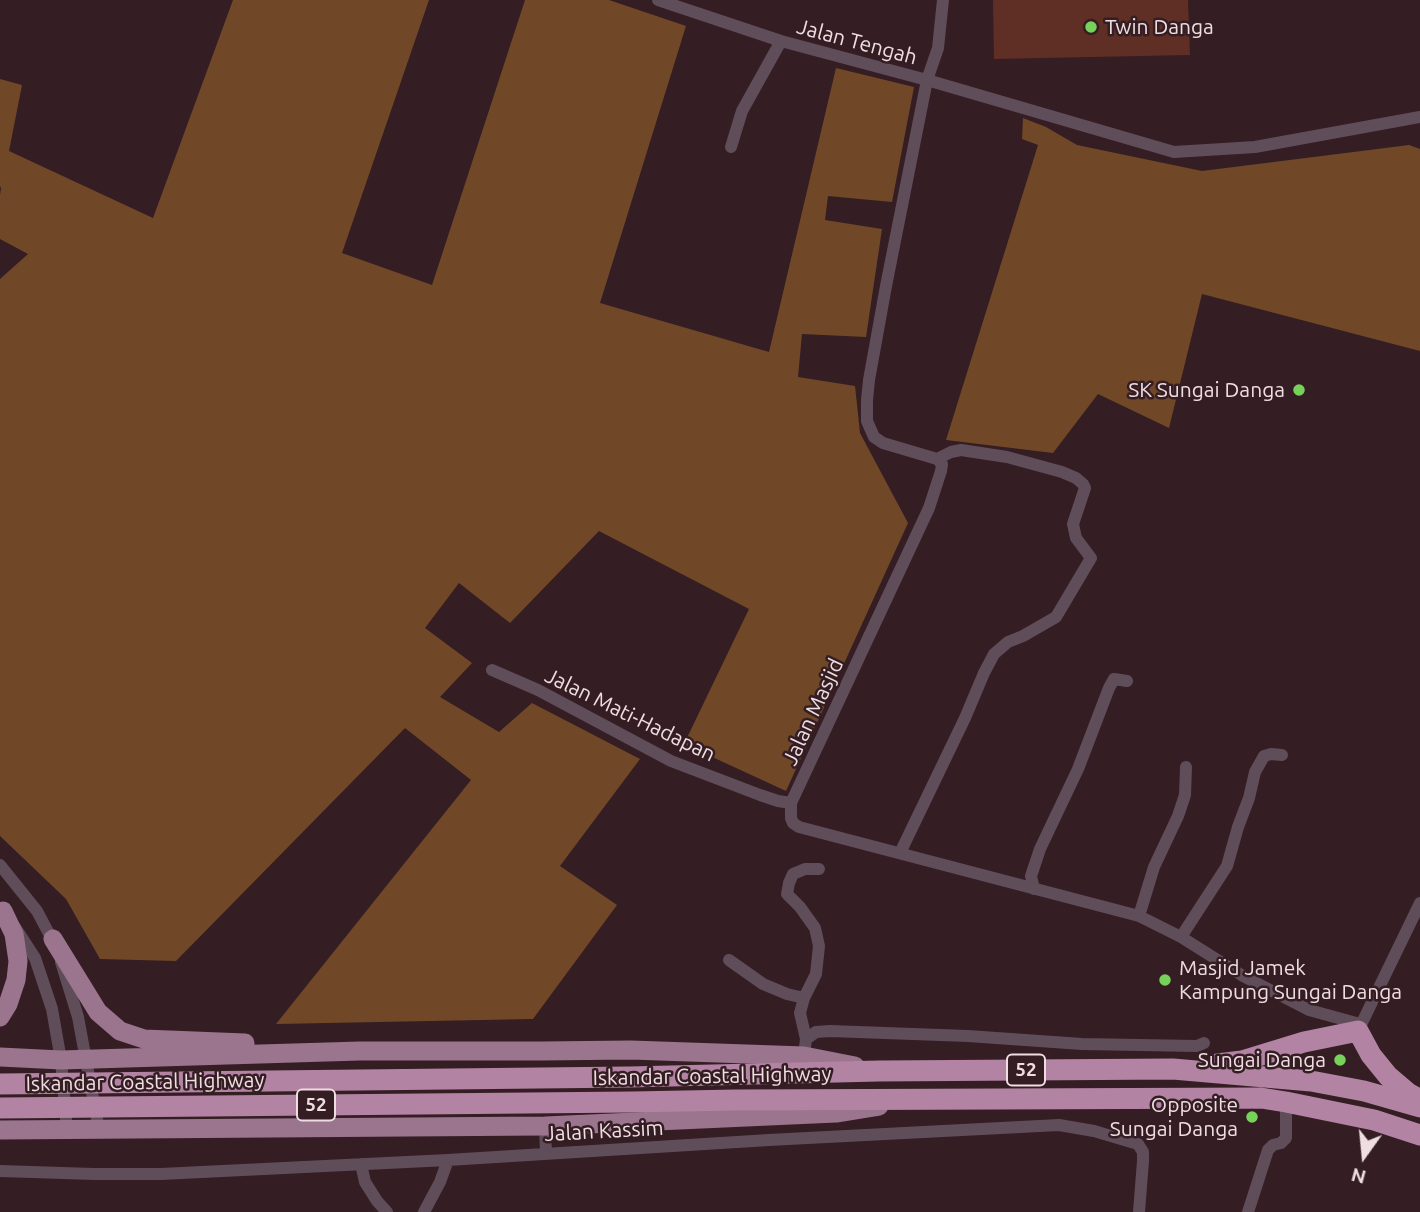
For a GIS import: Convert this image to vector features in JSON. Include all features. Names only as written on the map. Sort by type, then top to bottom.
[{"type":"highway","points":[[1173,1069],[1242,1060],[1359,1027],[1371,1055],[1388,1076],[1420,1100]]},
{"type":"highway","name":"Iskandar Coastal Highway","points":[[0,1084],[1173,1069],[1311,1081],[1364,1091],[1420,1107]]},
{"type":"highway","name":"Iskandar Coastal Highway","points":[[0,1108],[736,1100],[1261,1098],[1374,1120],[1420,1135]]},
{"type":"main road","points":[[0,1017],[8,1004],[16,980],[18,961],[14,934],[1,909]]},
{"type":"main road","points":[[53,939],[98,1012],[120,1031],[154,1040],[263,1043],[360,1051]]},
{"type":"main road","points":[[0,1058],[86,1060],[360,1051],[805,1048],[879,1071]]},
{"type":"main road","points":[[0,1058],[18,1060],[27,1067],[33,1082],[33,1099],[25,1112],[3,1130]]},
{"type":"main road","points":[[155,1058],[142,1066],[135,1079],[134,1091],[138,1108],[145,1118],[163,1130]]},
{"type":"main road","points":[[3,1130],[545,1126],[836,1113],[925,1099]]},
{"type":"street","name":"Jalan Tengah","points":[[658,0],[781,41],[927,80],[1174,152],[1255,147],[1420,117]]},
{"type":"street","points":[[900,853],[994,654],[1008,642],[1056,617],[1091,558],[1076,538],[1073,524],[1085,488],[1076,478],[1051,468],[968,450],[951,452],[937,458],[883,443],[874,437],[867,421],[869,380],[927,80],[938,48],[943,0]]},
{"type":"street","points":[[731,147],[741,111],[781,41]]},
{"type":"street","name":"Jalan Masjid","points":[[791,803],[929,508],[941,471],[942,464],[937,458]]},
{"type":"street","name":"Jalan Mati-Hadapan","points":[[492,670],[538,690],[671,761],[760,795],[791,803]]},
{"type":"street","points":[[1034,889],[1031,876],[1040,849],[1078,769],[1109,688],[1114,680],[1128,681]]},
{"type":"street","points":[[1181,937],[1227,866],[1255,772],[1264,757],[1271,754],[1282,755]]},
{"type":"street","points":[[1139,916],[1154,867],[1185,795],[1186,767]]},
{"type":"street","points":[[791,803],[791,818],[799,827],[1139,916],[1181,937],[1243,976],[1309,1010],[1359,1027],[1420,903]]},
{"type":"street","points":[[0,865],[37,911],[53,939],[78,1017],[99,1130]]},
{"type":"street","points":[[805,1048],[800,1013],[816,974],[819,946],[815,928],[787,894],[793,874],[804,869],[819,869]]},
{"type":"street","points":[[1,909],[23,936],[36,958],[52,1009],[61,1060],[67,1130]]},
{"type":"street","points":[[729,960],[763,984],[804,998]]},
{"type":"street","points":[[805,1048],[816,1032],[830,1031],[968,1036],[1082,1044],[1197,1046],[1203,1043]]},
{"type":"street","points":[[1057,1099],[1059,1125]]},
{"type":"street","points":[[1248,1212],[1268,1150],[1286,1138],[1286,1102]]},
{"type":"street","name":"Jalan Kassim","points":[[0,1171],[161,1174],[1059,1125],[1094,1131],[1138,1144],[1143,1152],[1139,1212]]},
{"type":"street","points":[[545,1126],[546,1153]]},
{"type":"street","points":[[424,1212],[448,1160]]},
{"type":"street","points":[[361,1164],[365,1182],[387,1212]]},
{"type":"shaded area","points":[[233,0],[429,0],[342,253],[432,285],[525,0],[609,0],[686,26],[600,303],[769,352],[836,68],[914,87],[892,202],[828,196],[825,220],[882,229],[866,337],[802,334],[798,377],[855,386],[860,433],[908,523],[786,791],[684,744],[749,609],[599,531],[510,623],[459,583],[425,628],[472,663],[440,697],[499,732],[532,703],[640,759],[560,866],[617,905],[533,1019],[276,1024],[471,780],[405,728],[176,961],[100,959],[66,899],[0,836],[0,279],[28,254],[0,239],[0,79],[22,85],[9,151],[153,218]]},
{"type":"shaded area","points":[[1023,118],[1046,127],[1077,145],[1202,171],[1409,145],[1420,149],[1420,351],[1202,294],[1169,428],[1098,394],[1053,453],[946,440],[1038,145],[1022,139]]},
{"type":"building","name":"Twin Danga","points":[[993,0],[1188,0],[1190,55],[994,59]]},
{"type":"place","name":"Twin Danga","points":[[1091,27]]},
{"type":"place","name":"SK Sungai Danga","points":[[1299,390]]},
{"type":"place","name":"Masjid Jamek Kampung Sungai Danga","points":[[1165,980]]},
{"type":"place","name":"Sungai Danga","points":[[1340,1060]]},
{"type":"place","name":"Opposite Sungai Danga","points":[[1252,1117]]}]
